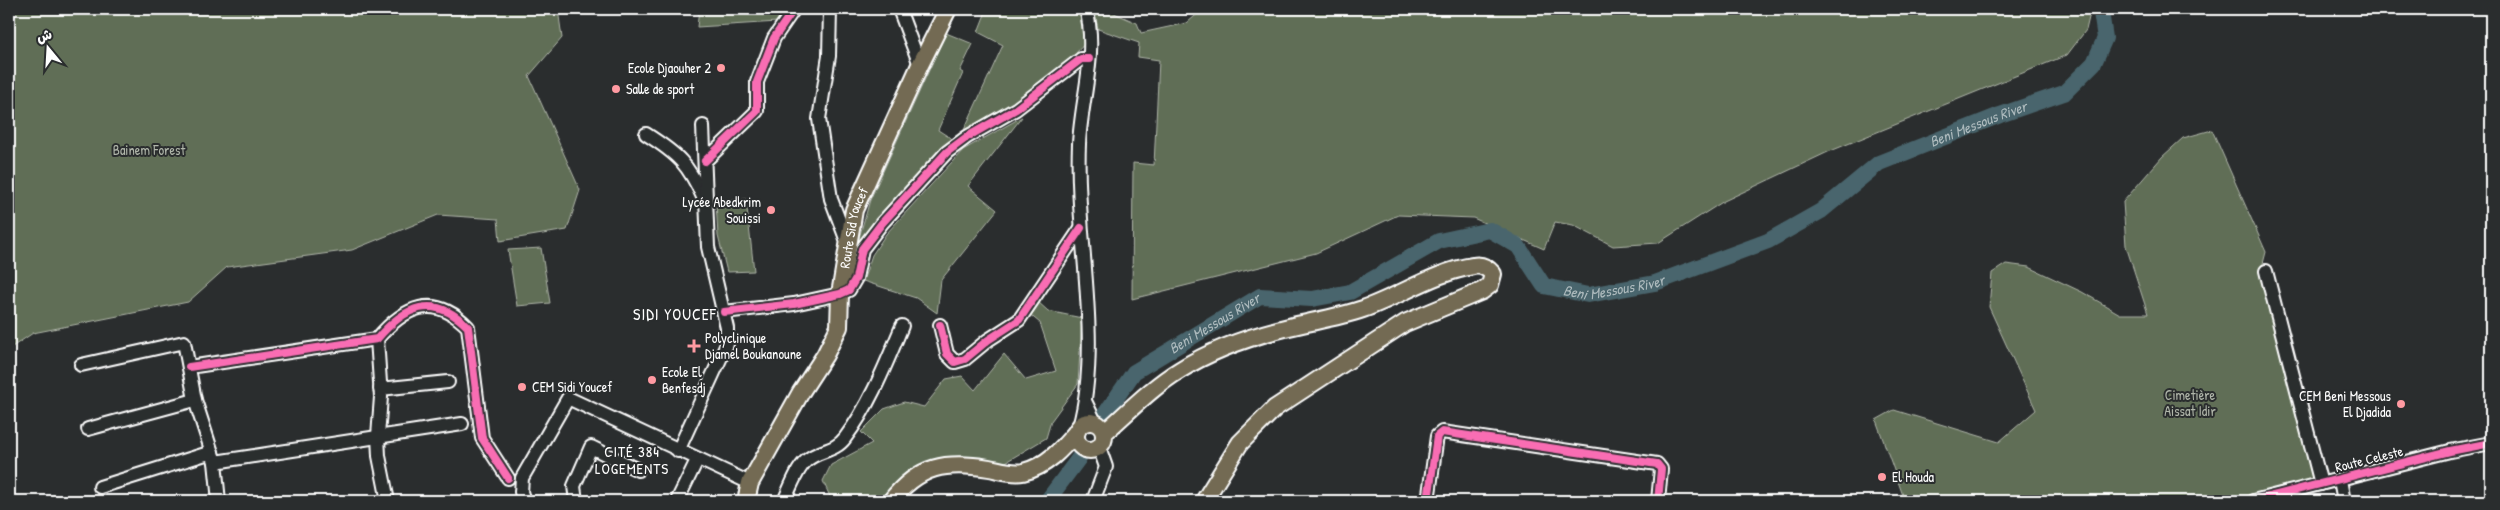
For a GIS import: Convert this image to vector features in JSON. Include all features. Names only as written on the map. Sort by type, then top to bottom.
[{"type":"main road","name":"Route Sid Youcef","points":[[746,501],[750,483],[829,348],[839,327],[840,294],[854,210],[920,65],[948,9]]},
{"type":"main road","points":[[892,501],[906,484],[918,475],[947,465],[964,464],[1022,472],[1046,462],[1096,438],[1160,383],[1180,369],[1215,351],[1289,327],[1385,302],[1449,272],[1475,265],[1483,266],[1493,274],[1492,280],[1482,291],[1405,323],[1275,408],[1240,443],[1204,501]]},
{"type":"main road","points":[[1046,462],[1060,451],[1078,429],[1090,422],[1096,438]]},
{"type":"main road","points":[[1078,429],[1079,444],[1096,438]]},
{"type":"street","points":[[705,161],[757,111],[757,82],[774,38],[794,9]]},
{"type":"street","points":[[830,9],[829,56],[819,119],[831,199],[848,244]]},
{"type":"street","points":[[899,9],[920,65]]},
{"type":"street","points":[[1078,429],[1086,403],[1088,367],[1088,319],[1081,228],[1079,145],[1091,26],[1086,9]]},
{"type":"street","points":[[724,312],[794,304],[840,294],[849,290],[856,278],[862,249],[882,223],[947,152],[967,137],[1016,109],[1077,62],[1089,59]]},
{"type":"street","points":[[678,451],[727,344],[724,312],[708,247],[703,126]]},
{"type":"street","points":[[646,134],[672,150],[690,169],[707,204]]},
{"type":"street","points":[[940,326],[947,354],[955,362],[965,359],[988,340],[1019,320],[1081,228]]},
{"type":"street","points":[[2266,271],[2321,484]]},
{"type":"street","points":[[189,367],[376,340],[393,320],[407,312],[424,308],[444,309],[458,316],[468,327],[482,438],[508,478]]},
{"type":"street","points":[[784,501],[805,462],[812,457],[830,451],[844,439],[880,377],[902,326]]},
{"type":"street","points":[[376,340],[380,389],[378,436],[388,501]]},
{"type":"street","points":[[81,365],[184,342],[195,400],[214,457],[219,501]]},
{"type":"street","points":[[380,389],[448,382]]},
{"type":"street","points":[[524,501],[521,492],[522,478],[568,398],[697,460],[750,483]]},
{"type":"street","points":[[88,429],[195,400]]},
{"type":"street","points":[[1086,403],[1106,468],[1093,501]]},
{"type":"street","points":[[100,487],[214,457],[462,424]]},
{"type":"street","points":[[1428,501],[1437,436],[1442,432],[1657,464],[1661,469],[1658,501]]},
{"type":"street","name":"Route Celeste","points":[[2253,501],[2450,451],[2491,443]]},
{"type":"street","points":[[576,501],[574,486],[591,447],[638,470]]},
{"type":"street","points":[[678,501],[697,460]]},
{"type":"street","points":[[2340,480],[2344,501]]},
{"type":"green space","name":"Bainem Forest","points":[[9,9],[558,9],[562,38],[529,76],[580,190],[567,230],[500,241],[498,219],[438,215],[352,250],[227,267],[188,302],[33,333],[9,349]]},
{"type":"green space","points":[[699,9],[786,9],[778,22],[697,27]]},
{"type":"green space","points":[[987,9],[1085,9],[1089,39],[1076,53],[1080,57],[1015,103],[964,130],[1003,45],[978,32]]},
{"type":"green space","points":[[1094,9],[1105,9],[1137,23],[1141,33],[1187,23],[1203,9],[2091,9],[2086,30],[2067,55],[1828,152],[1724,201],[1658,243],[1613,246],[1573,225],[1555,222],[1544,249],[1473,218],[1398,215],[1316,253],[1132,299],[1133,163],[1154,165],[1159,60],[1138,57],[1139,43],[1098,29]]},
{"type":"green space","points":[[946,33],[973,44],[960,71],[963,73],[938,130],[952,139],[855,252],[870,200]]},
{"type":"green space","points":[[1022,117],[968,186],[997,210],[941,280],[937,313],[916,298],[863,281],[872,255],[886,234],[963,150]]},
{"type":"green space","name":"Cimetière Aissat Idir","points":[[2212,130],[2266,252],[2260,275],[2315,482],[2232,501],[1971,501],[1969,498],[1964,501],[1905,501],[1876,420],[1894,410],[1999,442],[2036,410],[1989,307],[1992,273],[2006,264],[2029,267],[2082,292],[2120,314],[2148,314],[2126,246],[2123,202],[2162,157],[2183,138]]},
{"type":"green space","points":[[746,199],[754,271],[727,272],[718,236],[716,202]]},
{"type":"green space","points":[[541,248],[550,303],[517,306],[508,250]]},
{"type":"green space","points":[[1037,301],[1048,311],[1082,318],[1078,384],[1051,421],[1046,438],[1004,463],[960,457],[936,459],[910,471],[882,501],[832,501],[823,481],[831,465],[872,443],[861,432],[884,409],[904,402],[924,407],[946,379],[962,376],[975,390],[1004,354],[1026,380],[1056,371],[1040,323],[1028,313]]},
{"type":"waterway","name":"Beni Messous River","points":[[1105,414],[1134,372],[1260,296],[1312,299],[1350,292],[1439,241],[1490,230],[1518,246],[1544,286],[1588,295],[1655,283],[1768,241],[1821,211],[1879,163],[2000,115],[2064,93],[2094,63],[2105,38],[2101,12],[2103,9]]},
{"type":"waterway","name":"Beni Messous River","points":[[1047,501],[1079,458]]},
{"type":"cycle path","points":[[705,161],[757,111],[757,82],[774,38],[794,9]]},
{"type":"cycle path","points":[[724,312],[794,304],[840,294],[849,290],[856,278],[862,249],[882,223],[947,152],[967,137],[1016,109],[1081,59],[1089,59]]},
{"type":"cycle path","points":[[940,325],[947,354],[955,362],[965,359],[988,340],[1019,320],[1081,228]]},
{"type":"cycle path","points":[[189,367],[377,339],[387,328],[409,312],[431,307],[443,310],[455,316],[468,327],[482,438],[508,478]]},
{"type":"cycle path","points":[[1428,501],[1437,436],[1442,432],[1657,464],[1661,469],[1658,501]]},
{"type":"cycle path","points":[[2253,501],[2450,451],[2491,443]]},
{"type":"place","name":"Ecole Djaouher 2","points":[[721,68]]},
{"type":"place","name":"Salle de sport","points":[[616,89]]},
{"type":"place","name":"Lycée Abedkrim Souissi","points":[[771,210]]},
{"type":"place","name":"Polyclinique Djamel Boukanoune","points":[[694,346]]},
{"type":"place","name":"Ecole El Benfesdj","points":[[652,380]]},
{"type":"place","name":"CEM Sidi Youcef","points":[[522,387]]},
{"type":"place","name":"CEM Beni Messous El Djadida","points":[[2401,404]]},
{"type":"place","name":"El Houda","points":[[1882,477]]},
{"type":"district","name":"SIDI YOUCEF","points":[[675,314]]},
{"type":"district","name":"CITÉ 384 LOGEMENTS","points":[[632,460]]}]
